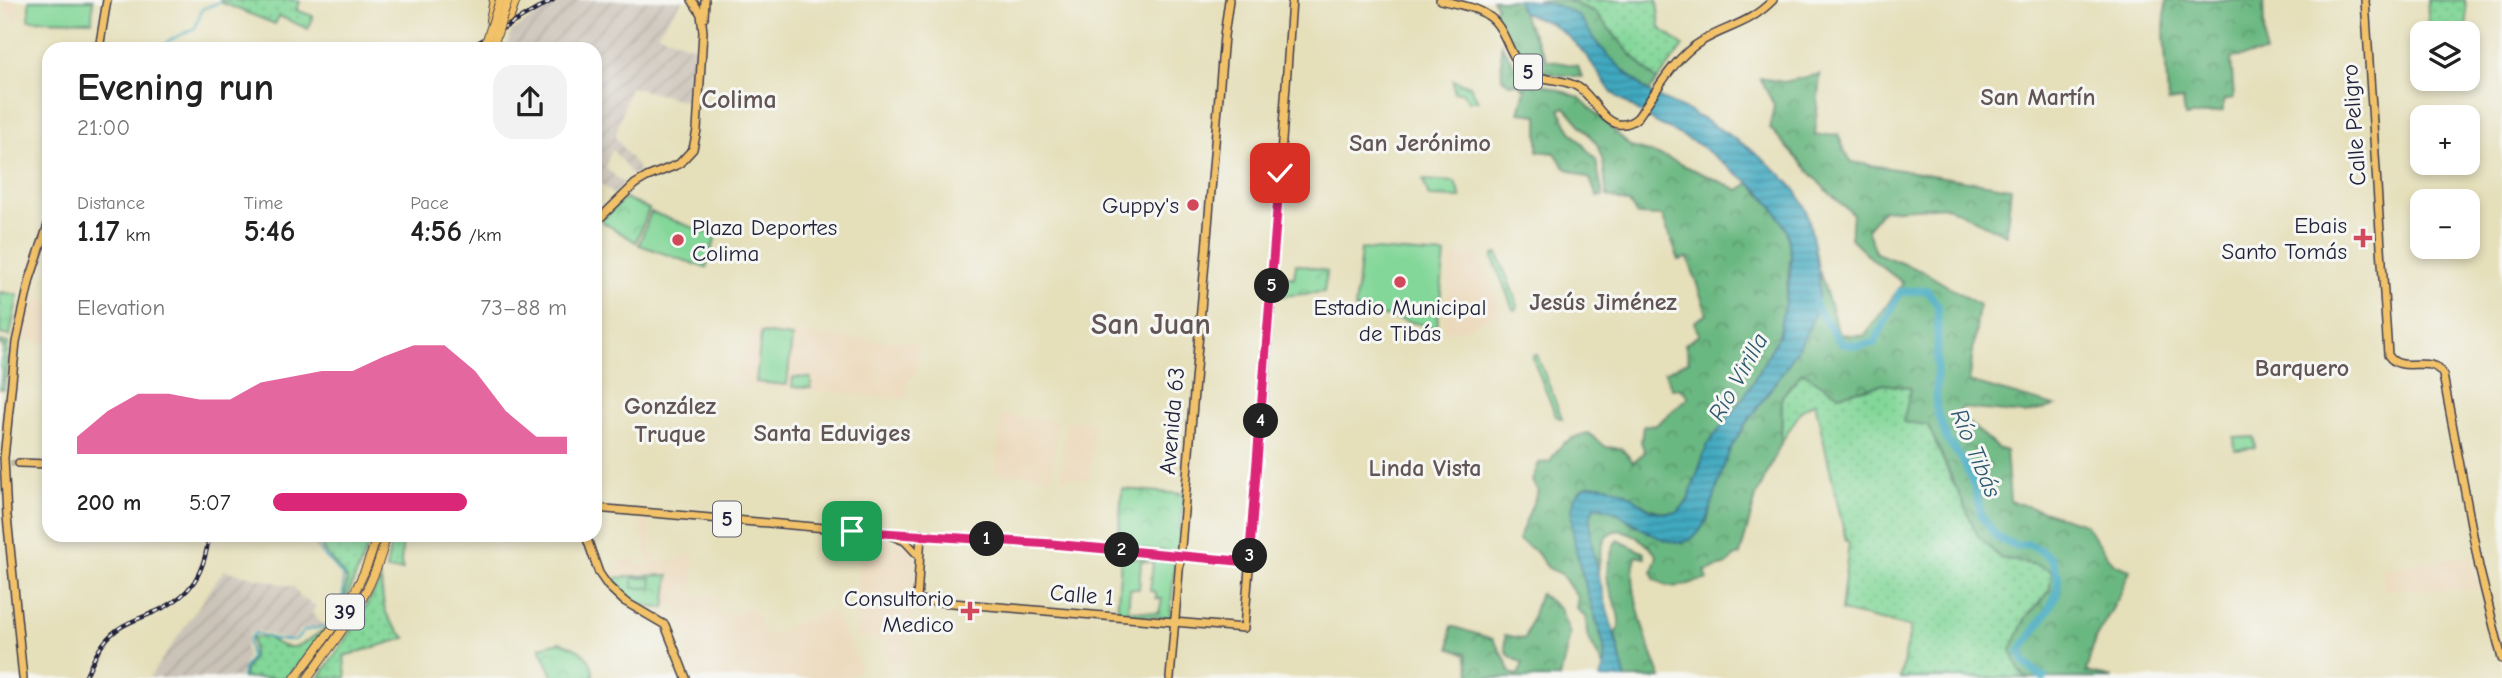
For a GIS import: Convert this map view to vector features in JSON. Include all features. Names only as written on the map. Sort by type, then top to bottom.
[{"type":"highway","points":[[494,0],[490,20],[498,26],[510,16],[516,0]]},
{"type":"highway","points":[[486,42],[500,0]]},
{"type":"highway","points":[[494,42],[508,0]]},
{"type":"highway","name":"39","points":[[295,678],[351,601],[365,573],[375,542]]},
{"type":"highway","name":"39","points":[[308,678],[362,601],[375,575],[384,542]]},
{"type":"main road","points":[[100,42],[107,0]]},
{"type":"main road","points":[[692,0],[701,14],[703,32]]},
{"type":"main road","points":[[602,216],[635,184],[679,164],[695,144],[705,0]]},
{"type":"main road","name":"Avenida 63","points":[[1170,678],[1229,0]]},
{"type":"main road","points":[[920,558],[921,534],[1249,562],[1292,0]]},
{"type":"main road","name":"5","points":[[1440,0],[1488,15],[1495,22],[1519,65],[1526,71],[1540,78],[1570,83],[1579,88],[1605,115],[1618,124],[1633,122],[1638,117],[1678,62],[1701,41],[1747,21],[1773,0]]},
{"type":"main road","name":"Calle Peligro","points":[[2365,0],[2388,355],[2400,364],[2431,364],[2440,369],[2443,375],[2479,567],[2502,659]]},
{"type":"main road","points":[[23,678],[2,475],[16,342],[30,279],[42,243]]},
{"type":"main road","points":[[19,463],[42,464]]},
{"type":"main road","name":"5","points":[[602,509],[921,534]]},
{"type":"main road","name":"5","points":[[876,532],[905,541],[917,551],[920,558]]},
{"type":"main road","points":[[588,542],[599,573],[608,586],[624,601],[665,625],[686,678]]},
{"type":"main road","name":"Calle 1","points":[[920,558],[917,600],[1244,628],[1249,562]]},
{"type":"shaded area","points":[[17,0],[17,24],[0,2]]},
{"type":"shaded area","points":[[562,0],[683,0],[657,33],[696,48],[690,102],[630,87],[615,137],[640,171],[633,176],[612,149],[605,167],[623,183],[614,195],[602,185],[602,42],[508,42],[512,31]]},
{"type":"shaded area","points":[[1480,255],[1502,313],[1458,331],[1443,331],[1452,256]]},
{"type":"shaded area","points":[[32,296],[42,298],[42,343],[23,339]]},
{"type":"shaded area","points":[[755,330],[918,343],[915,378],[908,377],[907,399],[729,384]]},
{"type":"shaded area","points":[[1001,415],[1057,420],[1052,477],[996,473]]},
{"type":"shaded area","points":[[1066,420],[1094,422],[1090,480],[1061,478]]},
{"type":"shaded area","points":[[639,518],[649,518],[656,562],[694,555],[693,600],[713,594],[720,617],[753,608],[765,636],[832,609],[861,668],[850,678],[694,678],[686,657],[692,654],[682,617],[668,621],[664,616],[679,610],[677,604],[665,608],[669,575],[608,579],[603,570],[621,567],[621,561],[636,558],[637,565],[649,565]]},
{"type":"shaded area","points":[[861,537],[901,541],[913,550],[917,559],[909,662],[893,662],[889,659],[885,655],[884,641],[855,637]]},
{"type":"shaded area","points":[[2472,556],[2479,589],[2384,590],[2383,568]]},
{"type":"shaded area","points":[[224,570],[294,587],[300,597],[316,606],[312,613],[323,625],[301,630],[294,638],[284,639],[259,631],[250,633],[245,647],[247,656],[239,678],[149,678]]},
{"type":"green space","points":[[29,0],[93,0],[92,21],[29,20]]},
{"type":"green space","points":[[220,0],[296,0],[300,2],[296,10],[313,16],[308,29],[279,16],[275,24]]},
{"type":"green space","points":[[1492,0],[1517,0],[1547,60],[1578,66],[1582,77],[1540,72],[1524,64],[1492,12],[1497,6]]},
{"type":"green space","points":[[1537,0],[1566,0],[1595,12],[1657,81],[1649,92],[1618,66],[1596,42],[1578,16]]},
{"type":"green space","points":[[1566,0],[1657,0],[1660,28],[1683,46],[1657,81],[1629,52]]},
{"type":"green space","points":[[2166,0],[2263,0],[2265,53],[2231,58],[2234,98],[2223,100],[2223,111],[2185,117],[2183,100],[2168,102],[2164,31]]},
{"type":"green space","points":[[2427,0],[2465,0],[2467,21],[2428,21]]},
{"type":"green space","points":[[1501,44],[1517,71],[1531,80],[1579,97],[1631,147],[1665,157],[1739,190],[1750,183],[1774,208],[1787,231],[1791,255],[1778,337],[1746,394],[1707,446],[1688,500],[1678,512],[1654,509],[1607,486],[1594,485],[1579,491],[1573,507],[1573,530],[1585,585],[1604,647],[1604,668],[1587,635],[1586,618],[1576,608],[1578,597],[1560,573],[1549,568],[1536,552],[1518,540],[1538,491],[1532,481],[1539,463],[1550,462],[1565,443],[1588,433],[1606,447],[1622,449],[1633,462],[1645,452],[1641,442],[1643,426],[1656,425],[1689,397],[1681,388],[1672,389],[1665,372],[1689,361],[1685,344],[1699,335],[1694,322],[1707,314],[1688,258],[1679,260],[1662,216],[1637,215],[1629,203],[1607,196],[1603,162],[1597,144],[1565,107],[1560,110],[1570,130],[1596,160],[1603,196],[1597,197],[1590,179],[1565,168],[1555,153],[1538,151],[1538,115],[1519,113],[1525,89],[1502,78]]},
{"type":"green space","points":[[1820,74],[1815,136],[1838,134],[1852,162],[2011,188],[2006,235],[1947,206],[1883,210],[1867,229],[1876,253],[1924,272],[1979,305],[1969,382],[2055,406],[2025,414],[1963,408],[1958,413],[1997,448],[2006,451],[2010,501],[2085,524],[2114,564],[2130,570],[2120,595],[2095,639],[2086,672],[2113,678],[2026,678],[2019,670],[2011,650],[2025,619],[2049,592],[2052,571],[2037,565],[2000,558],[1977,534],[1928,425],[1903,422],[1911,388],[1884,384],[1839,395],[1802,372],[1782,396],[1781,443],[1756,497],[1740,555],[1727,565],[1705,571],[1708,580],[1670,586],[1654,579],[1652,572],[1657,556],[1653,551],[1632,534],[1617,531],[1611,533],[1603,543],[1598,573],[1589,529],[1591,512],[1595,506],[1614,510],[1637,527],[1707,522],[1719,476],[1730,450],[1799,345],[1810,322],[1819,270],[1839,334],[1864,336],[1903,283],[1873,260],[1851,238],[1853,214],[1825,189],[1770,128],[1774,105],[1760,78],[1784,82]]},
{"type":"green space","points":[[1453,80],[1470,86],[1478,101],[1469,101],[1462,92],[1454,92]]},
{"type":"green space","points":[[1423,180],[1455,182],[1461,198],[1429,197]]},
{"type":"green space","points":[[625,198],[649,209],[636,242],[602,220]]},
{"type":"green space","name":"Plaza Deportes Colima","points":[[651,212],[716,236],[706,268],[639,245]]},
{"type":"green space","name":"Estadio Municipal de Tibás","points":[[1361,249],[1445,255],[1437,328],[1355,309]]},
{"type":"green space","points":[[1498,254],[1518,306],[1516,310],[1513,309],[1493,258],[1493,255]]},
{"type":"green space","points":[[1296,264],[1327,271],[1324,292],[1273,297],[1275,274],[1294,278]]},
{"type":"green space","points":[[0,292],[18,295],[10,336],[0,334]]},
{"type":"green space","points":[[761,333],[792,337],[787,385],[756,382]]},
{"type":"green space","points":[[0,341],[8,343],[4,389],[0,389],[4,346],[0,345]]},
{"type":"green space","points":[[1537,355],[1562,419],[1556,416],[1533,359],[1533,356]]},
{"type":"green space","points":[[1803,371],[1839,395],[1884,384],[1912,388],[1953,483],[2000,558],[2037,565],[2052,571],[2050,591],[2025,619],[2019,670],[2026,678],[1900,678],[1911,627],[1841,611],[1849,542],[1846,541],[1815,402],[1801,411],[1781,443],[1782,396]]},
{"type":"green space","points":[[793,377],[811,378],[811,388],[792,387]]},
{"type":"green space","points":[[2254,437],[2255,448],[2235,450],[2234,438]]},
{"type":"green space","points":[[1122,489],[1184,494],[1178,552],[1118,547]]},
{"type":"green space","points":[[1618,540],[1644,553],[1645,558],[1637,556],[1633,582],[1640,617],[1661,678],[1625,678],[1615,633],[1619,628],[1619,618],[1607,576],[1613,547]]},
{"type":"green space","points":[[322,542],[369,542],[343,606],[347,579],[322,549]]},
{"type":"green space","points":[[391,542],[403,542],[403,570],[386,570]]},
{"type":"green space","points":[[1121,557],[1175,561],[1170,618],[1117,614]],"holes":[[[1141,561],[1153,562],[1150,591],[1156,592],[1156,598],[1162,599],[1159,613],[1128,610],[1130,589],[1139,589]]]},
{"type":"green space","points":[[669,575],[665,608],[633,600],[619,591],[608,579],[631,576]]},
{"type":"green space","points":[[633,578],[651,578],[652,588],[633,588]]},
{"type":"green space","points":[[381,580],[389,619],[406,638],[344,656],[346,678],[319,678],[352,630]]},
{"type":"green space","points":[[1540,593],[1560,609],[1570,634],[1560,678],[1471,678],[1466,654],[1450,648],[1451,626],[1493,639],[1507,662],[1510,673],[1518,675],[1523,663],[1507,653],[1505,635],[1525,639]]},
{"type":"green space","points":[[332,626],[287,678],[244,678],[245,670],[253,657],[252,638],[267,637],[277,644],[294,647]]},
{"type":"green space","points":[[560,642],[584,654],[591,664],[593,678],[554,678],[540,647]]},
{"type":"water","name":"Río Virilla","points":[[1517,0],[1564,8],[1578,16],[1602,49],[1646,90],[1718,128],[1772,167],[1801,199],[1808,217],[1817,262],[1819,292],[1807,333],[1731,448],[1714,500],[1696,536],[1687,541],[1664,539],[1617,513],[1595,506],[1591,517],[1591,536],[1595,560],[1625,678],[1600,678],[1604,646],[1578,560],[1573,534],[1572,512],[1576,495],[1588,486],[1606,486],[1624,492],[1649,509],[1665,513],[1678,512],[1688,501],[1707,446],[1746,394],[1778,337],[1790,277],[1791,255],[1787,231],[1760,191],[1698,144],[1651,120],[1612,93],[1585,54],[1568,36],[1550,23],[1522,12]]},
{"type":"waterway","points":[[167,42],[195,28],[202,9],[220,0]]},
{"type":"waterway","name":"Río Tibás","points":[[1814,297],[1817,309],[1841,343],[1858,346],[1874,343],[1900,292],[1927,290],[1938,306],[1936,408],[1947,440],[1962,459],[1974,485],[1982,517],[1998,538],[2016,546],[2028,544],[2040,550],[2052,559],[2058,577],[2057,593],[2049,609],[2020,652],[2026,664],[2044,678]]},
{"type":"waterway","points":[[318,542],[317,548],[343,576],[343,594],[338,612]]},
{"type":"waterway","points":[[242,678],[243,670],[251,657],[249,641],[256,633],[277,640],[295,640],[304,631],[329,625],[331,622]]},
{"type":"tunnel","points":[[0,464],[19,463]]},
{"type":"railway","points":[[479,42],[553,0]]},
{"type":"railway","points":[[85,678],[98,651],[112,634],[127,624],[169,605],[188,590],[200,572],[208,542]]},
{"type":"place","name":"Guppy's","points":[[1193,205]]},
{"type":"place","name":"Ebais Santo Tomás","points":[[2363,238]]},
{"type":"place","name":"Plaza Deportes Colima","points":[[678,240]]},
{"type":"place","name":"Estadio Municipal de Tibás","points":[[1400,282]]},
{"type":"place","name":"Consultorio Medico","points":[[970,611]]},
{"type":"district","name":"San Martín","points":[[2038,97]]},
{"type":"district","name":"Colima","points":[[739,100]]},
{"type":"district","name":"San Jerónimo","points":[[1420,143]]},
{"type":"district","name":"Jesús Jiménez","points":[[1603,302]]},
{"type":"district","name":"San Juan","points":[[1151,324]]},
{"type":"district","name":"Barquero","points":[[2302,368]]},
{"type":"district","name":"González Truque","points":[[670,420]]},
{"type":"district","name":"Santa Eduviges","points":[[832,433]]},
{"type":"district","name":"Linda Vista","points":[[1425,468]]},
{"type":"route","points":[[852,531],[1052,544],[1249,562],[1280,173]]}]
